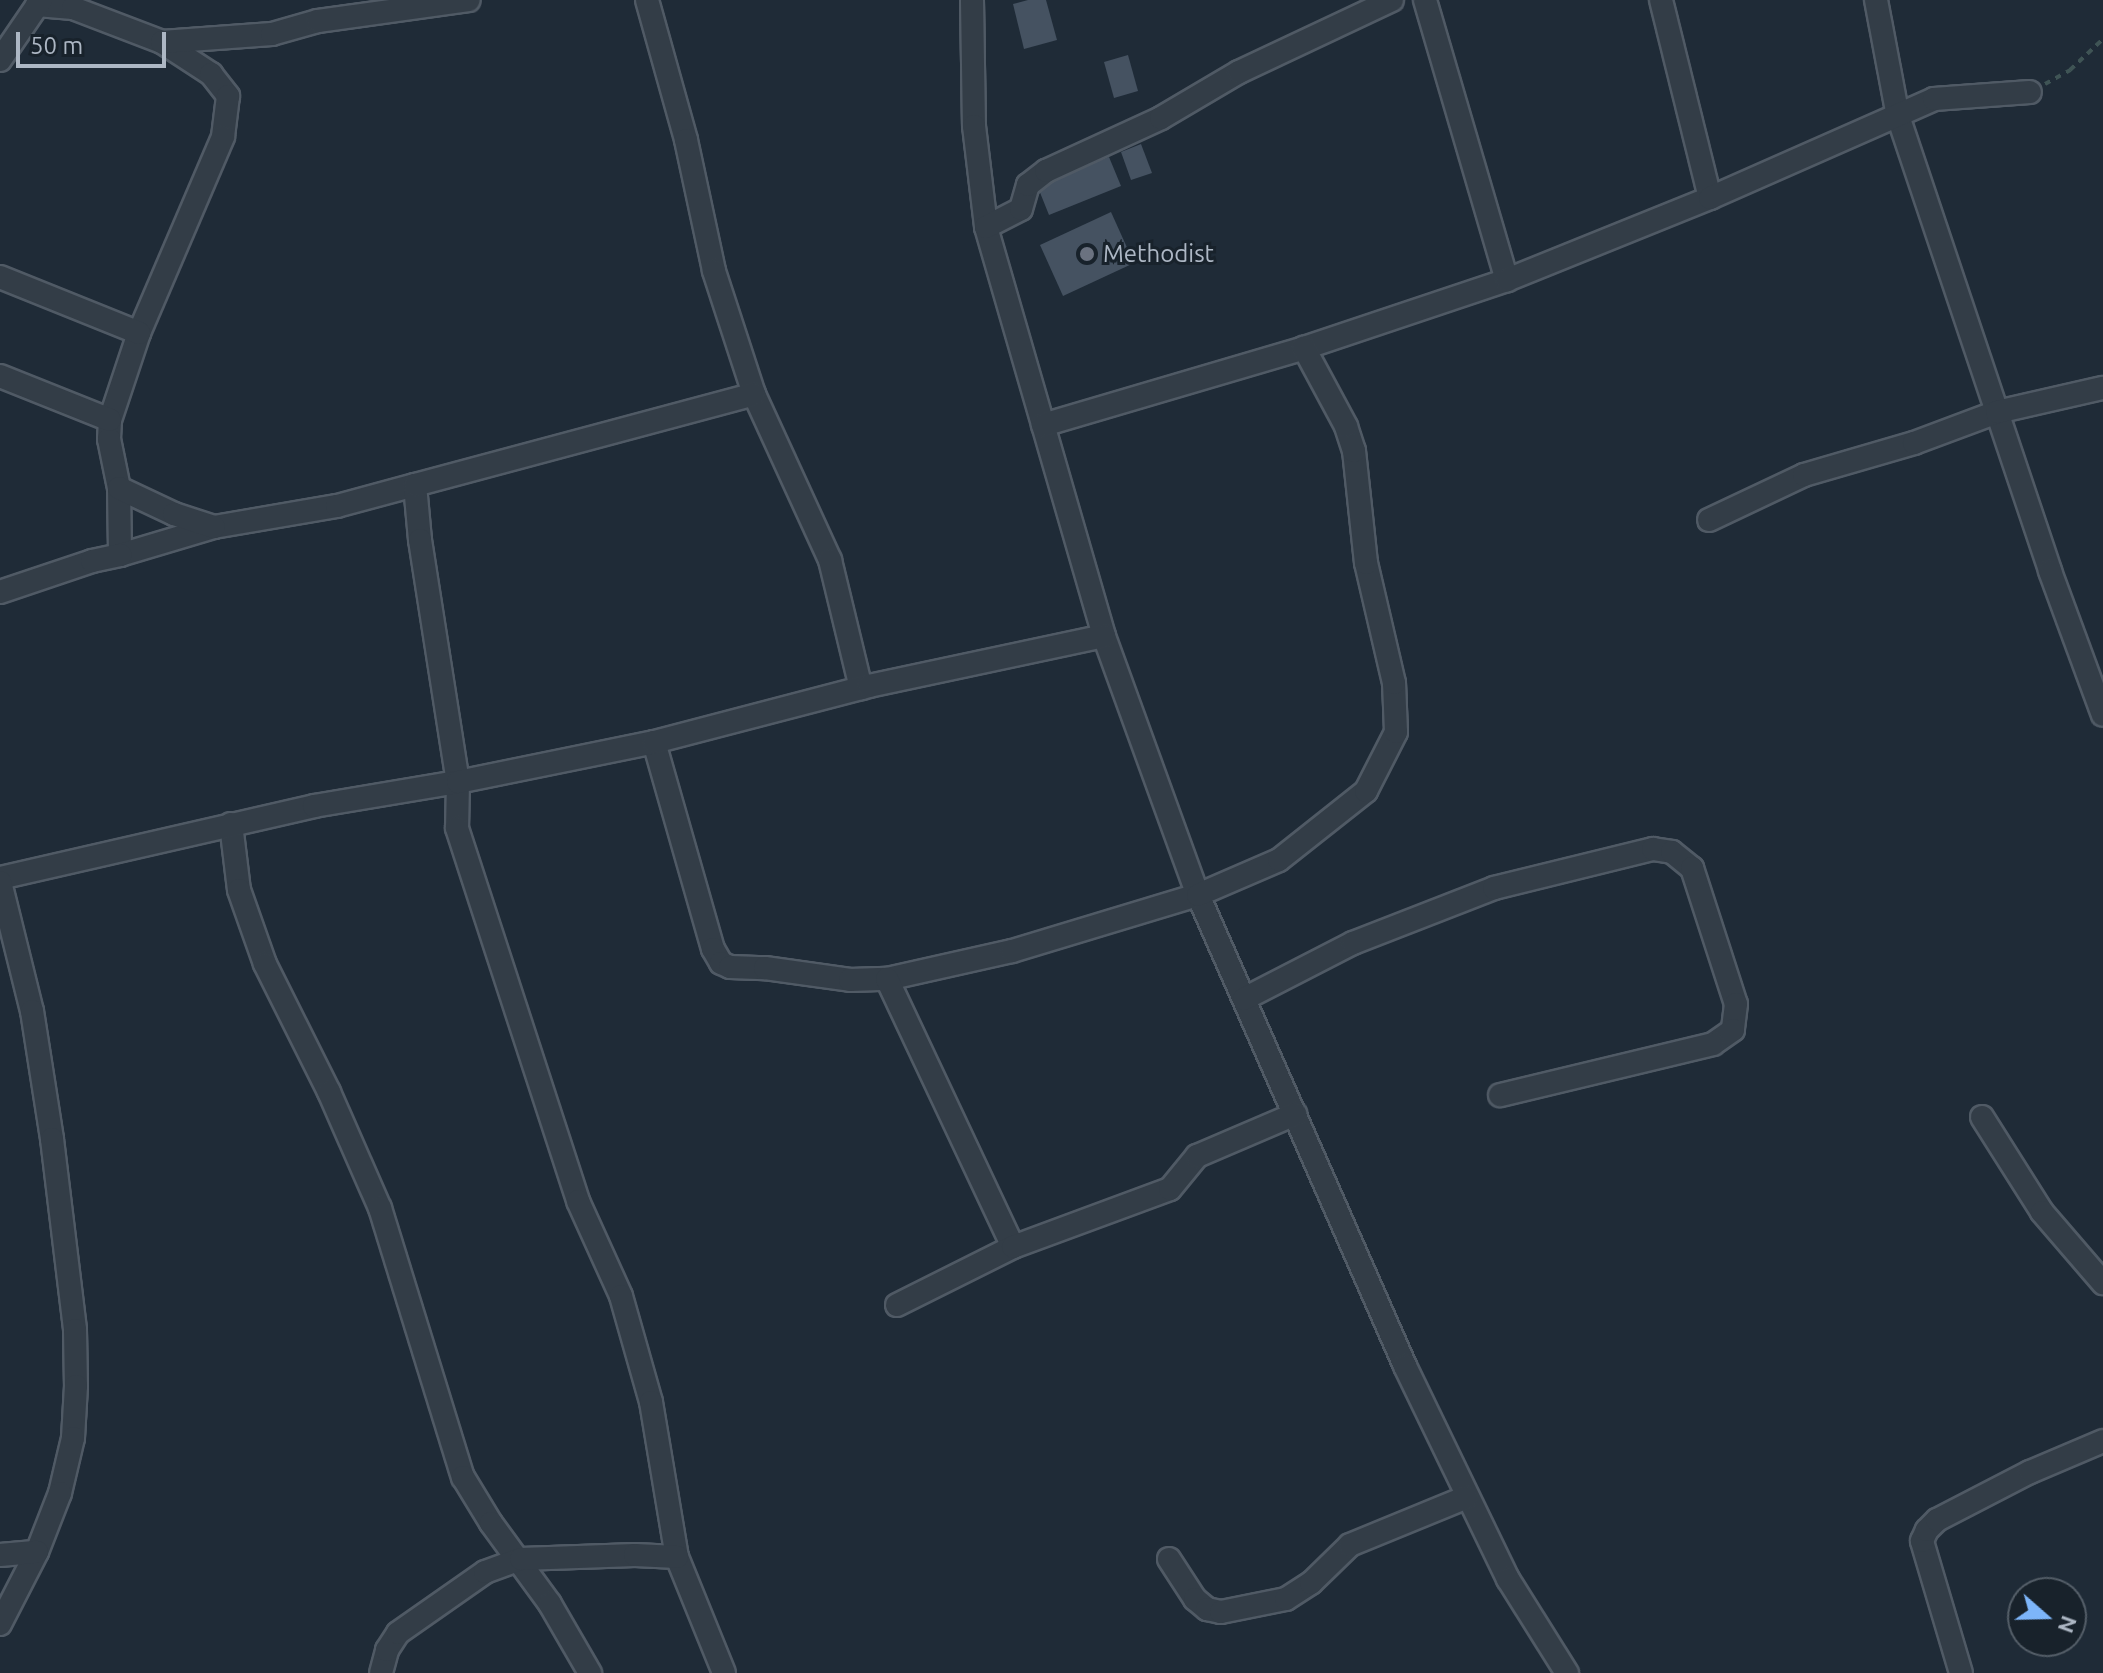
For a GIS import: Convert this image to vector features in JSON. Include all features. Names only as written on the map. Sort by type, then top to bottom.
[{"type":"street","points":[[162,42],[272,34],[318,21],[469,0]]},
{"type":"street","points":[[647,0],[686,140],[714,271],[754,394],[830,560],[861,688]]},
{"type":"street","points":[[972,0],[974,126],[986,227],[1104,636],[1198,895],[1295,1114],[1467,1497],[1508,1579],[1567,1673]]},
{"type":"street","points":[[986,227],[1021,209],[1028,185],[1046,171],[1161,118],[1239,72],[1392,0]]},
{"type":"street","points":[[1425,0],[1507,280]]},
{"type":"street","points":[[1661,0],[1671,28],[1710,198]]},
{"type":"street","points":[[1876,0],[1898,116],[2103,715]]},
{"type":"street","points":[[0,60],[39,3],[71,4],[162,42],[211,74],[228,96],[223,137],[139,333],[110,420],[109,439],[119,488],[120,555]]},
{"type":"street","points":[[1043,425],[1304,348],[1507,280],[1710,198],[1949,95],[2030,92]]},
{"type":"street","points":[[0,277],[139,333]]},
{"type":"street","points":[[654,742],[713,949],[721,963],[730,967],[850,980],[887,979],[1012,951],[1198,895],[1279,860],[1366,791],[1396,732],[1394,683],[1366,563],[1354,451],[1346,426],[1304,348]]},
{"type":"street","points":[[0,376],[110,420]]},
{"type":"street","points":[[1709,520],[1804,475],[1914,443],[1997,412],[2103,388]]},
{"type":"street","points":[[0,592],[92,561],[214,527],[337,506],[754,394]]},
{"type":"street","points":[[415,485],[420,540],[458,782],[457,828],[483,918],[578,1201],[621,1296],[651,1402],[677,1557],[724,1673]]},
{"type":"street","points":[[119,488],[174,514],[214,527]]},
{"type":"street","points":[[0,1624],[37,1552],[60,1493],[73,1438],[75,1330],[52,1139],[32,1011],[0,880],[231,824],[654,742],[861,688],[1104,636]]},
{"type":"street","points":[[231,824],[239,890],[265,964],[329,1092],[380,1208],[463,1477],[491,1523],[521,1559],[590,1673]]},
{"type":"street","points":[[1244,999],[1353,943],[1494,888],[1653,849],[1672,852],[1692,868],[1736,1004],[1733,1030],[1713,1044],[1500,1095]]},
{"type":"street","points":[[887,979],[1013,1247]]},
{"type":"street","points":[[897,1305],[1013,1247],[1170,1189],[1197,1156],[1295,1114]]},
{"type":"street","points":[[1982,1117],[2042,1212],[2103,1283]]},
{"type":"street","points":[[1961,1673],[1922,1541],[1927,1530],[1937,1520],[2030,1472],[2103,1441]]},
{"type":"street","points":[[1169,1559],[1195,1599],[1207,1609],[1221,1612],[1286,1599],[1311,1583],[1350,1545],[1467,1497]]},
{"type":"street","points":[[0,1555],[37,1552]]},
{"type":"street","points":[[381,1673],[387,1650],[398,1633],[485,1572],[521,1559],[635,1555],[677,1557]]},
{"type":"path","points":[[2030,92],[2070,70],[2103,39]]},
{"type":"building","points":[[1046,0],[1057,40],[1024,49],[1013,4]]},
{"type":"building","points":[[1128,55],[1138,91],[1114,98],[1104,62]]},
{"type":"building","points":[[1141,144],[1152,173],[1131,180],[1121,152]]},
{"type":"building","points":[[1109,157],[1121,186],[1049,215],[1037,185]]},
{"type":"building","name":"Methodist","points":[[1111,212],[1134,263],[1063,296],[1040,245]]},
{"type":"place","name":"Methodist","points":[[1087,254]]}]
